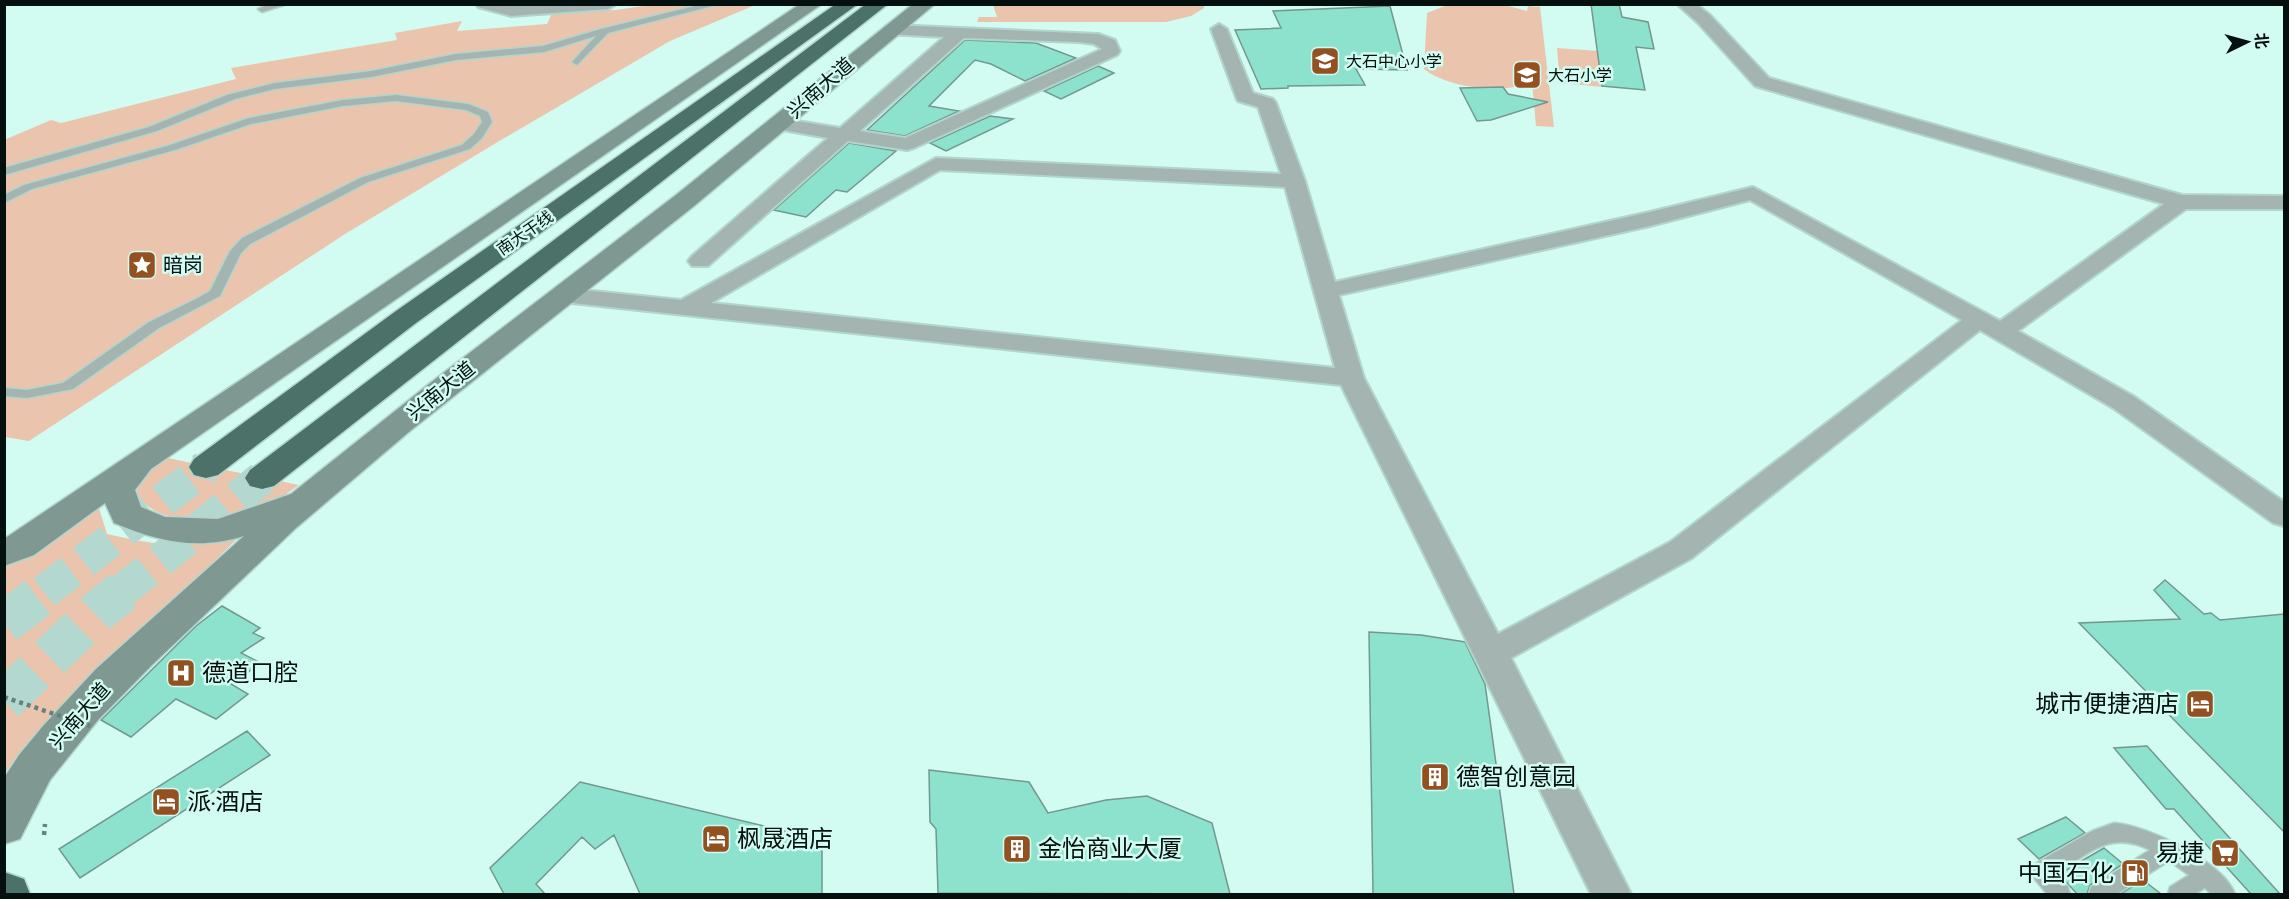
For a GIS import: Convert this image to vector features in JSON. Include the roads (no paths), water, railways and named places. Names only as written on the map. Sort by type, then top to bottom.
[{"type":"highway","name":"南大干线","points":[[206,467],[406,317],[849,4]]},
{"type":"highway","name":"南大干线","points":[[262,478],[886,17]]},
{"type":"main road","points":[[4,553],[21,546],[143,459],[813,4]]},
{"type":"main road","name":"兴南大道","points":[[4,825],[11,803],[51,749],[91,701],[122,669],[315,492],[779,124],[853,60],[886,17],[926,4]]},
{"type":"main road","points":[[143,459],[117,488],[126,515],[162,529],[219,531],[267,515],[315,492]]},
{"type":"street","points":[[492,6],[511,11],[541,7],[608,4]]},
{"type":"street","points":[[1685,4],[1704,19],[1762,82],[2181,202],[2284,202]]},
{"type":"street","points":[[779,124],[907,144],[1111,51],[1109,44],[1098,39],[959,33],[886,17]]},
{"type":"street","points":[[1219,29],[1245,98],[1266,103],[1294,181],[1351,378],[1611,894]]},
{"type":"street","points":[[700,261],[959,33]]},
{"type":"street","points":[[687,307],[936,164],[1294,181]]},
{"type":"street","points":[[1326,291],[1650,219],[1753,193],[2123,402],[2284,516]]},
{"type":"street","points":[[1491,653],[1681,550],[1989,325],[2181,202]]},
{"type":"street","points":[[563,295],[1351,378]]},
{"type":"lane","points":[[262,9],[283,4]]},
{"type":"lane","points":[[4,172],[153,129],[231,97],[275,86],[371,75],[463,56],[544,50],[606,31],[716,4]]},
{"type":"lane","points":[[577,62],[606,31]]},
{"type":"lane","points":[[4,200],[28,187],[171,148],[249,121],[343,103],[381,98],[406,99],[476,109],[483,114],[487,122],[478,136],[466,147],[364,180],[246,241],[236,251],[215,292],[201,302],[154,325],[68,386],[27,394],[4,392]]},
{"type":"lane","points":[[2060,894],[2040,872],[2113,832],[2141,837],[2169,850],[2206,875],[2225,894]]},
{"type":"lane","points":[[2099,894],[2169,850]]},
{"type":"lane","points":[[2178,894],[2206,875]]},
{"type":"tunnel","points":[[44,592],[206,467]]},
{"type":"tunnel","points":[[121,592],[262,478]]},
{"type":"tunnel","points":[[4,623],[46,591]]},
{"type":"tunnel","points":[[4,701],[98,611],[123,591]]},
{"type":"place","name":"大石中心小学","points":[[1325,61]]},
{"type":"place","name":"大石小学","points":[[1527,75]]},
{"type":"place","name":"暗岗","points":[[142,265]]},
{"type":"place","name":"德道口腔","points":[[181,673]]},
{"type":"place","name":"城市便捷酒店","points":[[2200,704]]},
{"type":"place","name":"德智创意园","points":[[1435,777]]},
{"type":"place","name":"派·酒店","points":[[166,802]]},
{"type":"place","name":"枫晟酒店","points":[[716,839]]},
{"type":"place","name":"金怡商业大厦","points":[[1017,849]]},
{"type":"place","name":"易捷","points":[[2225,853]]},
{"type":"place","name":"中国石化","points":[[2135,873]]}]
